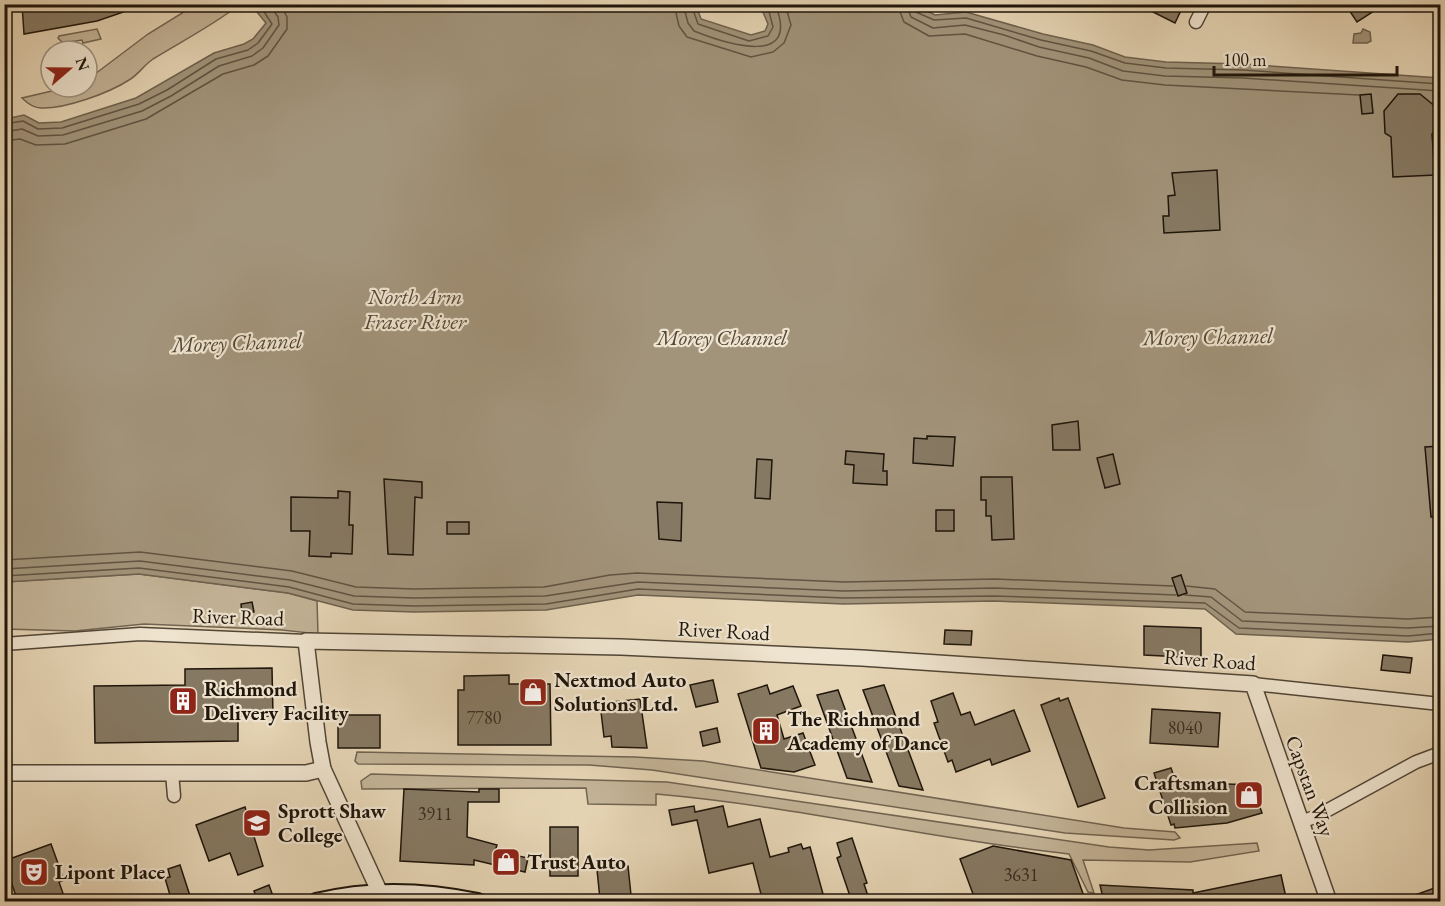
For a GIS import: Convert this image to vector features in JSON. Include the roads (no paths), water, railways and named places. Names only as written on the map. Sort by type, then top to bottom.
[{"type":"main road","points":[[316,902],[347,895],[382,897],[419,894],[478,902]]},
{"type":"street","points":[[1196,22],[1204,4]]},
{"type":"street","name":"River Road","points":[[4,644],[140,634],[306,641],[644,648],[852,658],[1253,684],[1440,704]]},
{"type":"street","points":[[306,641],[323,769],[382,897]]},
{"type":"street","name":"Capstan Way","points":[[1253,684],[1329,902]]},
{"type":"street","points":[[1300,822],[1316,817],[1416,762],[1440,753]]},
{"type":"street","points":[[4,773],[306,773],[323,769]]},
{"type":"street","points":[[172,773],[174,796]]},
{"type":"water","name":"North Arm Fraser River","points":[[257,5],[696,5],[701,19],[751,35],[765,31],[768,24],[760,5],[915,5],[935,15],[966,12],[1043,34],[1093,45],[1125,57],[1166,62],[1243,64],[1440,78],[1440,639],[1408,642],[1236,634],[1205,609],[994,601],[844,604],[638,595],[546,610],[414,612],[353,610],[288,593],[139,574],[5,582],[5,119],[24,115],[39,123],[61,122],[136,98],[214,53],[253,39],[266,23],[253,7]]},
{"type":"water","points":[[1363,29],[1370,32],[1371,41],[1353,43],[1354,34],[1361,33]]},
{"type":"place","name":"Nextmod Auto Solutions Ltd.","points":[[533,692]]},
{"type":"place","name":"Richmond Delivery Facility","points":[[183,701]]},
{"type":"place","name":"The Richmond Academy of Dance","points":[[766,731]]},
{"type":"place","name":"Craftsman Collision","points":[[1249,795]]},
{"type":"place","name":"Sprott Shaw College","points":[[257,823]]},
{"type":"place","name":"Trust Auto","points":[[506,862]]},
{"type":"place","name":"Lipont Place","points":[[34,872]]},
{"type":"water label","name":"Morey Channel","points":[[1208,336]]},
{"type":"water label","name":"Morey Channel","points":[[722,337]]},
{"type":"water label","name":"Morey Channel","points":[[237,342]]}]
